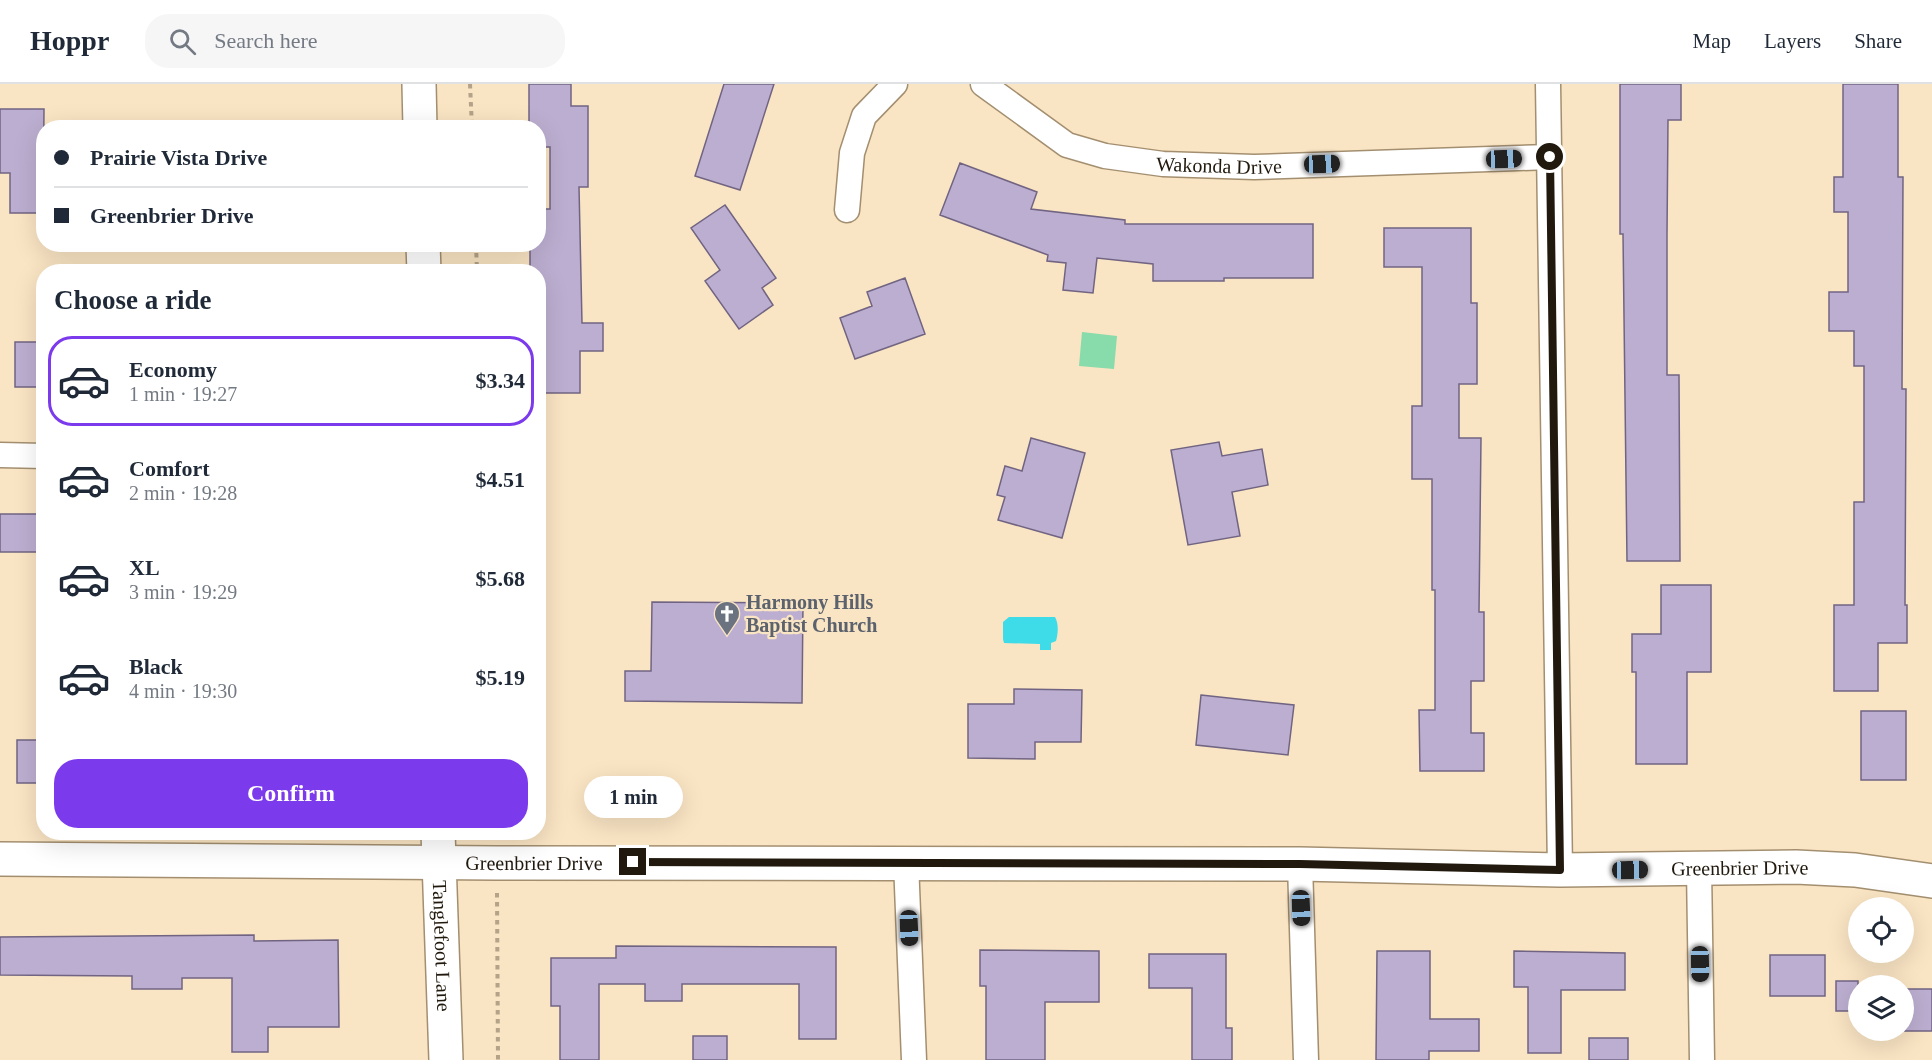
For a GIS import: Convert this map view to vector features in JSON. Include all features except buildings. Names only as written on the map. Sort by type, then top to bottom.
[{"type":"street","points":[[419,84],[420,120]]},
{"type":"street","points":[[847,210],[852,153],[864,116],[895,84]]},
{"type":"street","name":"Wakonda Drive","points":[[983,84],[1066,145],[1106,156],[1162,164],[1254,167],[1550,157]]},
{"type":"street","points":[[1548,84],[1560,870]]},
{"type":"street","points":[[0,455],[36,456]]},
{"type":"street","name":"Greenbrier Drive","points":[[0,859],[439,847],[496,863],[1300,864],[1560,870],[1796,867],[1855,870],[1932,881]]},
{"type":"street","name":"Tanglefoot Lane","points":[[439,847],[446,1060]]},
{"type":"street","points":[[906,862],[914,1060]]},
{"type":"street","points":[[1300,864],[1305,1060]]},
{"type":"street","points":[[1699,868],[1702,1060]]},
{"type":"path","points":[[470,84],[472,120]]},
{"type":"path","points":[[496,863],[498,1060]]},
{"type":"green space","points":[[1082,332],[1117,336],[1114,369],[1079,366]]},
{"type":"water","points":[[1009,617],[1055,617],[1058,626],[1057,635],[1056,641],[1051,643],[1051,650],[1040,650],[1040,644],[1004,643],[1003,622]]},
{"type":"place","name":"Harmony Hills Baptist Church","points":[[727,637]]},
{"type":"route","points":[[633,862],[1300,864],[1560,870],[1550,157]]}]
